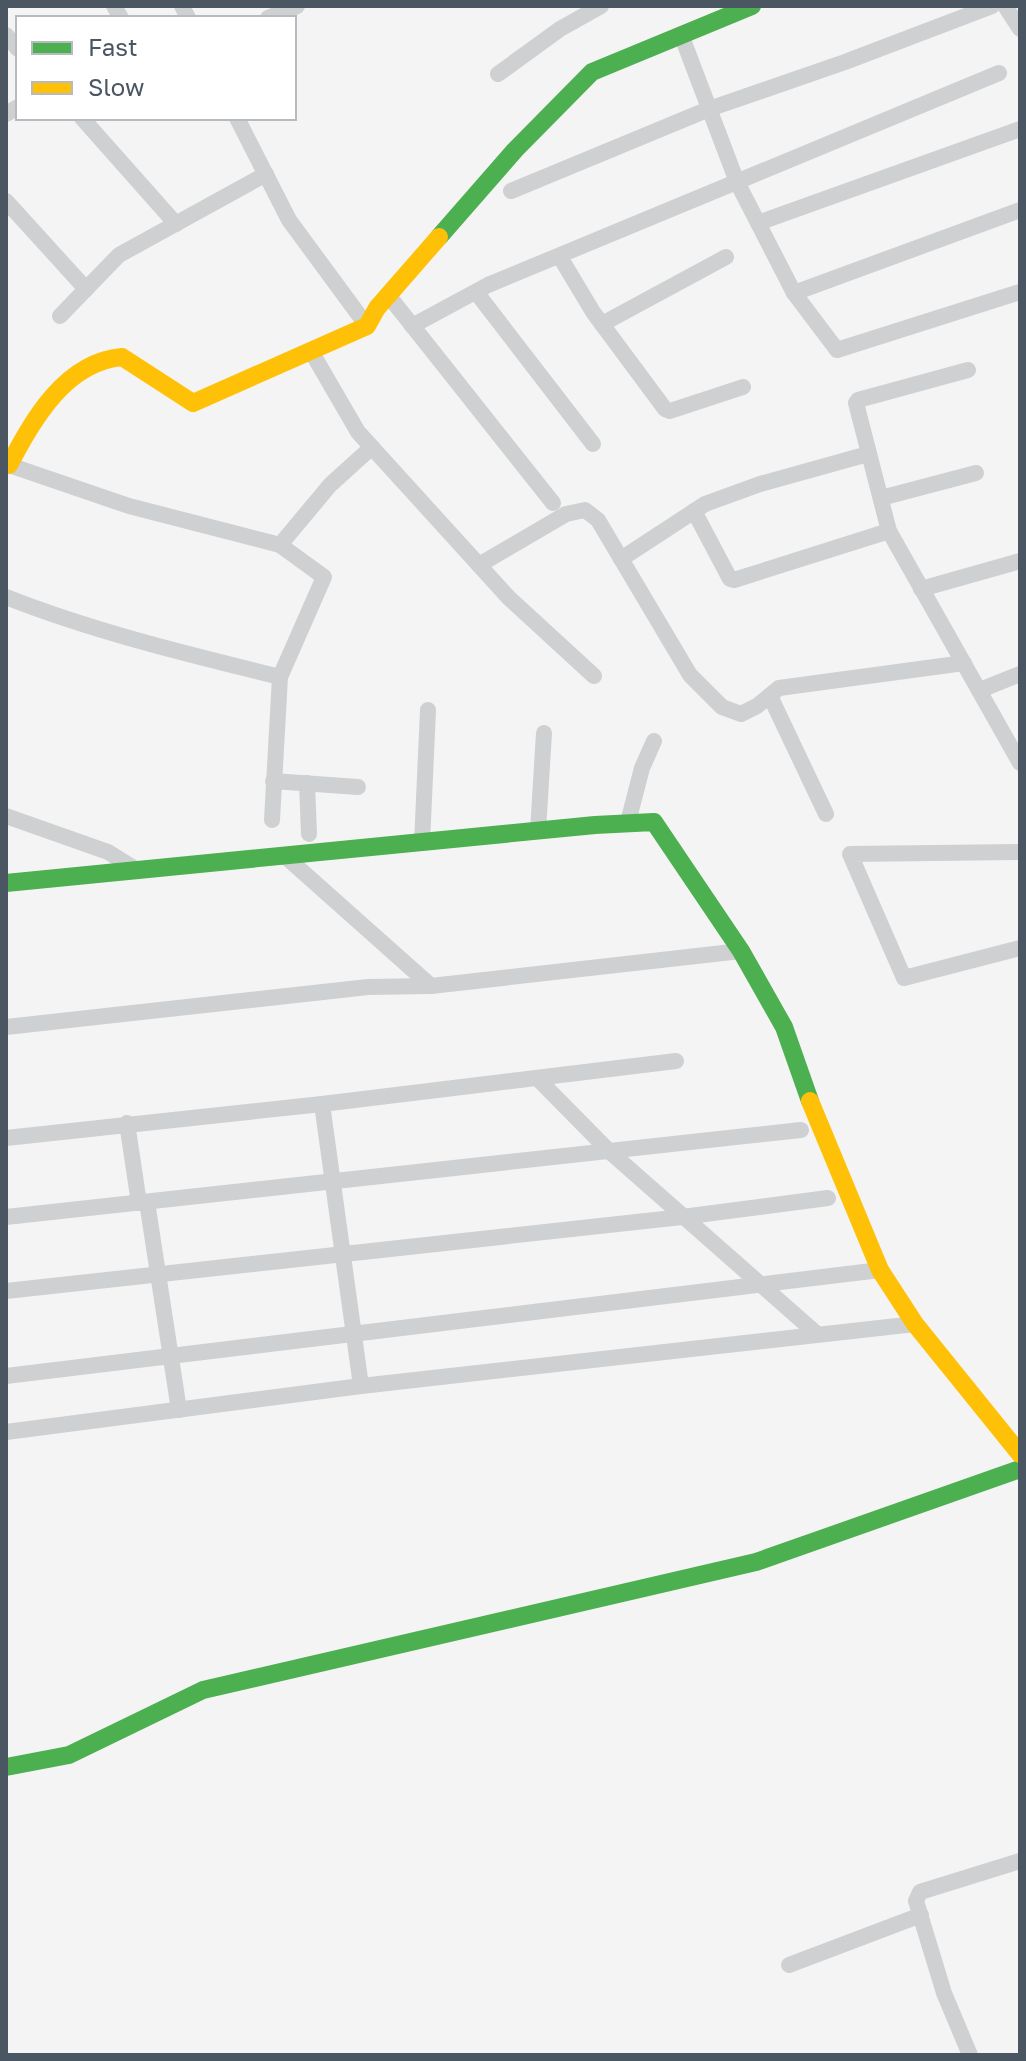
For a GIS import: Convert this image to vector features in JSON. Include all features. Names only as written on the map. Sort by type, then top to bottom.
[{"type":"street","points":[[273,16],[297,6]]},
{"type":"street","points":[[498,74],[560,29],[601,6]]},
{"type":"street","points":[[272,820],[280,677],[324,577],[280,545],[129,506],[8,464],[37,411],[71,376],[112,357],[122,357],[193,403],[367,326],[388,295],[515,150],[592,72],[752,6]]},
{"type":"street","points":[[511,191],[709,109],[992,6]]},
{"type":"street","points":[[1005,6],[1020,29]]},
{"type":"street","points":[[682,37],[737,182],[794,293],[837,350],[1020,292]]},
{"type":"street","points":[[412,326],[476,292],[999,73]]},
{"type":"street","points":[[84,120],[176,224]]},
{"type":"street","points":[[238,120],[289,220],[367,326]]},
{"type":"street","points":[[758,223],[1020,129]]},
{"type":"street","points":[[60,316],[119,255],[266,174]]},
{"type":"street","points":[[6,201],[86,289]]},
{"type":"street","points":[[794,293],[1020,210]]},
{"type":"street","points":[[560,257],[602,324],[665,409],[670,411],[743,387]]},
{"type":"street","points":[[602,324],[726,257]]},
{"type":"street","points":[[476,292],[593,444]]},
{"type":"street","points":[[388,295],[553,503]]},
{"type":"street","points":[[311,351],[358,432],[509,598],[594,676]]},
{"type":"street","points":[[968,370],[856,403],[889,531],[1020,763]]},
{"type":"street","points":[[280,545],[330,485],[372,447]]},
{"type":"street","points":[[621,559],[705,504],[760,484],[868,454]]},
{"type":"street","points":[[881,498],[976,473]]},
{"type":"street","points":[[479,565],[566,514],[585,510],[598,520],[690,675],[722,707],[741,714],[757,706],[779,688],[964,663]]},
{"type":"street","points":[[694,511],[730,579],[734,580],[889,531]]},
{"type":"street","points":[[921,589],[1020,561]]},
{"type":"street","points":[[6,597],[68,622],[280,677]]},
{"type":"street","points":[[980,690],[1020,674]]},
{"type":"street","points":[[770,696],[826,814]]},
{"type":"street","points":[[422,843],[428,710]]},
{"type":"street","points":[[538,831],[544,733]]},
{"type":"street","points":[[628,822],[642,768],[654,741]]},
{"type":"street","points":[[273,781],[358,787]]},
{"type":"street","points":[[307,783],[309,834]]},
{"type":"street","points":[[6,816],[108,852],[138,871]]},
{"type":"street","points":[[6,883],[628,822],[654,822],[741,951],[784,1027],[820,1129],[880,1270],[915,1324],[1020,1454]]},
{"type":"street","points":[[1020,852],[850,854],[904,978],[1020,948]]},
{"type":"street","points":[[286,857],[431,986]]},
{"type":"street","points":[[6,1027],[368,987],[431,986],[741,951]]},
{"type":"street","points":[[6,1138],[676,1061]]},
{"type":"street","points":[[537,1078],[609,1151],[817,1334]]},
{"type":"street","points":[[322,1104],[361,1386]]},
{"type":"street","points":[[127,1123],[159,1274],[179,1410]]},
{"type":"street","points":[[6,1217],[801,1130]]},
{"type":"street","points":[[6,1291],[682,1217],[828,1198]]},
{"type":"street","points":[[6,1376],[880,1270]]},
{"type":"street","points":[[6,1432],[361,1386],[915,1324]]},
{"type":"street","points":[[6,1767],[69,1755],[203,1690],[756,1562],[1020,1469]]},
{"type":"street","points":[[970,2055],[944,1993],[916,1901],[920,1892],[1020,1861]]},
{"type":"street","points":[[789,1965],[921,1915]]},
{"type":"traffic: fast","points":[[439,237],[515,150],[592,72],[752,6]]},
{"type":"traffic: fast","points":[[6,883],[595,825],[654,822],[741,951],[784,1027],[810,1101]]},
{"type":"traffic: fast","points":[[6,1767],[69,1755],[203,1690],[756,1562],[1020,1469]]},
{"type":"traffic: slow","points":[[9,465],[40,412],[53,396],[84,370],[102,361],[122,357],[193,403],[367,326],[377,308],[439,237]]},
{"type":"traffic: slow","points":[[810,1101],[880,1270],[915,1324],[1020,1454]]}]
